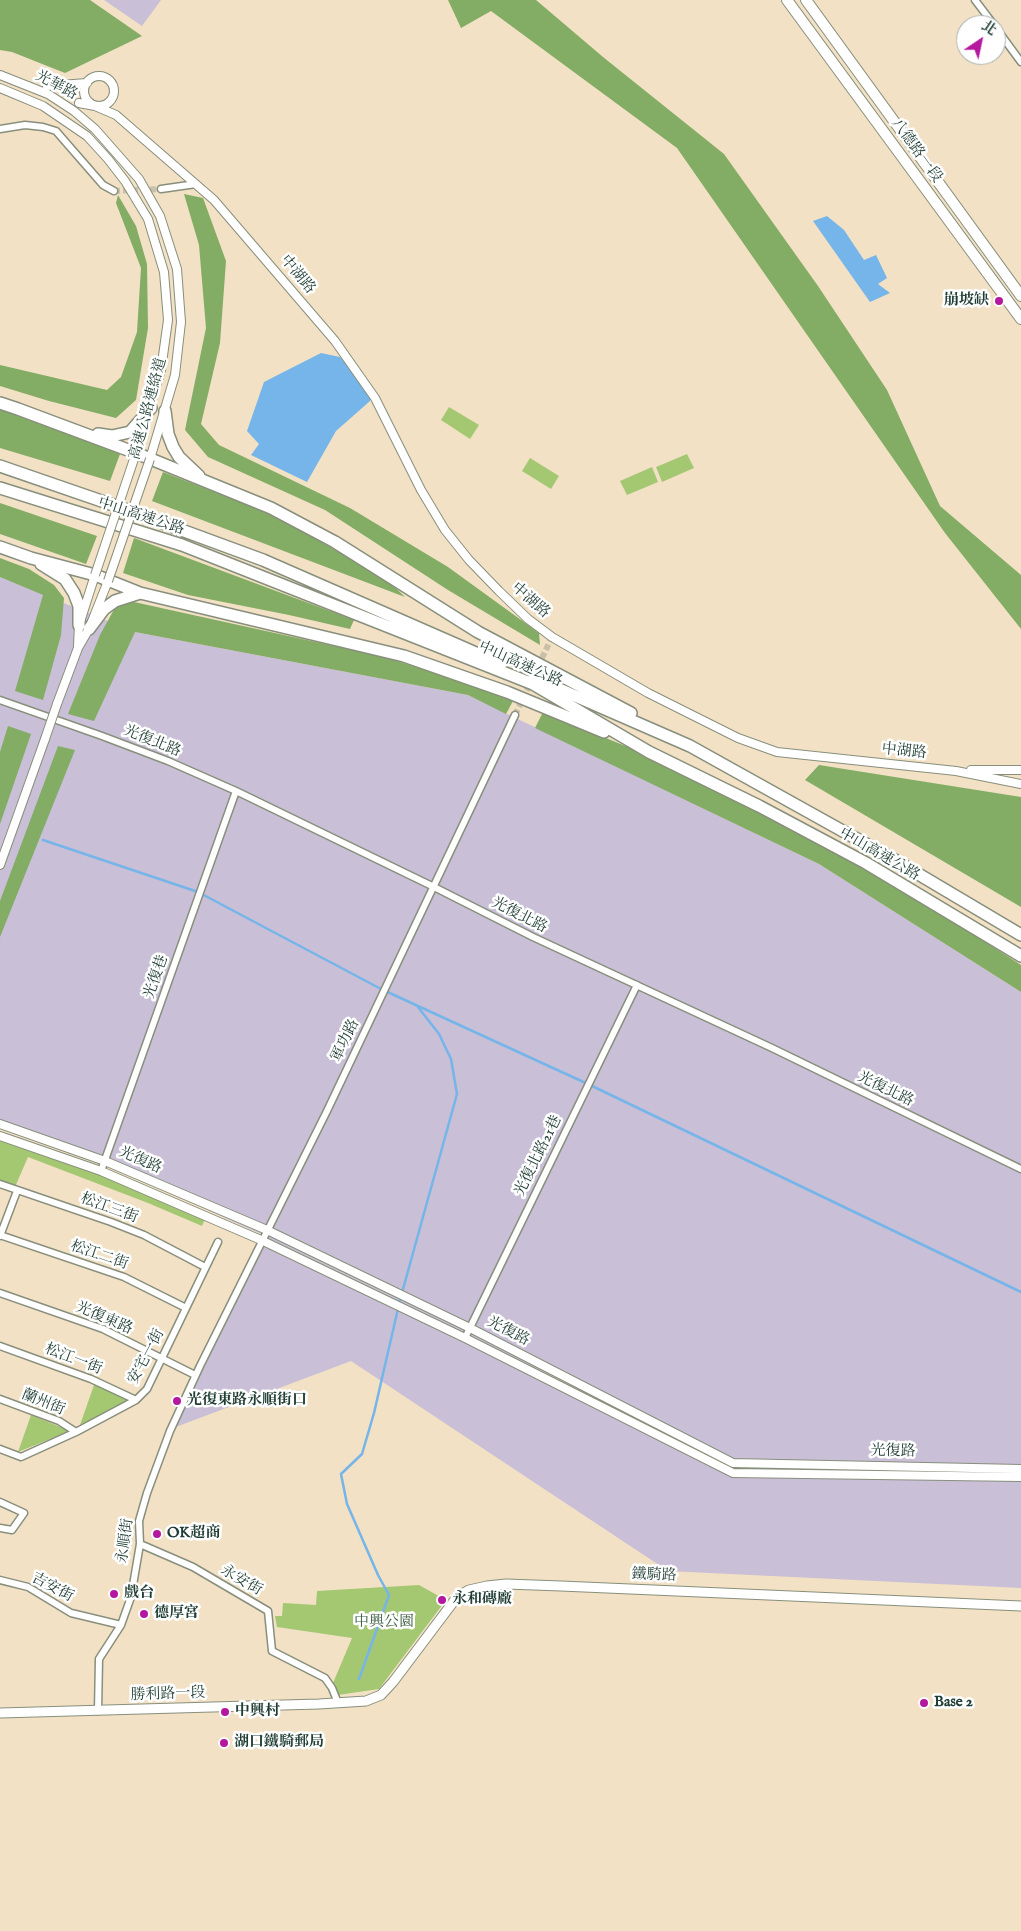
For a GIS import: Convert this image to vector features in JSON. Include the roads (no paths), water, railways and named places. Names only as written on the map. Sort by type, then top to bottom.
[{"type":"highway","points":[[0,403],[136,453],[271,508],[327,538],[478,632],[586,688],[690,746]]},
{"type":"highway","points":[[74,430],[112,436],[130,432],[151,408]]},
{"type":"highway","points":[[165,412],[168,434],[179,457],[204,481]]},
{"type":"highway","name":"中山高速公路","points":[[0,466],[120,507],[263,560],[690,746],[893,859],[1021,935]]},
{"type":"highway","name":"中山高速公路","points":[[0,488],[182,545],[533,684],[649,752],[759,806],[866,863],[1021,956]]},
{"type":"highway","points":[[0,547],[32,558],[95,575],[140,592],[404,656],[507,692],[649,752]]},
{"type":"highway","points":[[32,558],[64,579],[74,593],[84,627],[115,601],[140,592]]},
{"type":"main road","name":"八德路一段","points":[[787,0],[1021,319]]},
{"type":"main road","name":"八德路一段","points":[[806,0],[1021,296]]},
{"type":"main road","name":"鐵騎路","points":[[338,1703],[366,1701],[380,1695],[393,1682],[456,1597],[469,1590],[487,1586],[506,1584],[562,1586],[1021,1606]]},
{"type":"main road","name":"勝利路一段","points":[[0,1713],[338,1703]]},
{"type":"street","points":[[975,0],[986,15]]},
{"type":"street","points":[[1006,42],[1021,62]]},
{"type":"street","name":"光華路","points":[[0,75],[48,94],[95,128]]},
{"type":"street","points":[[47,86],[87,82],[95,77],[105,78],[112,85],[116,116]]},
{"type":"street","points":[[87,82],[84,96],[95,106],[109,102],[114,93]]},
{"type":"street","name":"光華路","points":[[0,88],[43,106],[87,136]]},
{"type":"street","name":"中湖路","points":[[80,103],[95,106],[116,116],[214,200],[335,341],[375,398],[421,490],[444,530],[469,560],[499,591],[528,619],[552,637],[648,693],[738,738],[777,752],[956,771],[1021,784]]},
{"type":"street","points":[[0,129],[25,125],[43,127],[56,132],[103,185],[114,192]]},
{"type":"street","name":"高速公路連絡道","points":[[84,627],[108,581],[150,459],[175,375],[182,322],[177,269],[160,216],[139,180],[95,128]]},
{"type":"street","name":"高速公路連絡道","points":[[0,865],[78,648],[95,575],[151,408],[161,370],[168,320],[164,272],[148,219],[125,181],[87,136]]},
{"type":"street","points":[[161,189],[196,184]]},
{"type":"street","points":[[943,214],[955,206]]},
{"type":"street","name":"光復北路","points":[[0,700],[144,751],[236,791],[533,937],[772,1048],[1021,1169]]},
{"type":"street","name":"軍功路","points":[[195,1375],[379,1002],[432,886],[515,715]]},
{"type":"street","points":[[956,771],[1021,770]]},
{"type":"street","name":"光復巷","points":[[102,1171],[236,791]]},
{"type":"street","name":"光復北路21巷","points":[[465,1338],[637,985]]},
{"type":"street","name":"光復路","points":[[0,1124],[105,1161],[266,1230],[410,1298],[733,1463],[1021,1469]]},
{"type":"street","name":"光復路","points":[[0,1136],[102,1171],[261,1240],[465,1338],[733,1473],[1021,1478]]},
{"type":"street","name":"松江三街","points":[[0,1184],[144,1235],[205,1267]]},
{"type":"street","points":[[0,1235],[17,1191]]},
{"type":"street","name":"松江二街","points":[[0,1235],[124,1277],[186,1308]]},
{"type":"street","name":"安宅一街","points":[[0,1449],[21,1457],[76,1432],[136,1400],[147,1389],[218,1242]]},
{"type":"street","name":"光復東路","points":[[0,1293],[103,1329],[195,1375]]},
{"type":"street","name":"松江一街","points":[[0,1346],[91,1378],[136,1400]]},
{"type":"street","name":"永順街","points":[[98,1711],[100,1659],[122,1625],[131,1596],[140,1544],[139,1521],[147,1493],[170,1431],[195,1375]]},
{"type":"street","name":"蘭州街","points":[[0,1399],[59,1421],[76,1432]]},
{"type":"street","points":[[0,1502],[24,1513],[12,1530],[0,1528]]},
{"type":"street","name":"永安街","points":[[140,1544],[193,1567],[268,1611],[272,1651],[325,1678],[332,1688],[338,1703]]},
{"type":"street","name":"吉安街","points":[[0,1580],[28,1588],[71,1613],[122,1625]]},
{"type":"water","points":[[827,216],[844,230],[864,260],[876,255],[887,278],[878,284],[890,293],[870,302],[813,221]]},
{"type":"water","points":[[321,353],[340,357],[370,395],[370,401],[336,431],[307,482],[251,455],[259,444],[247,431],[264,382]]},
{"type":"waterway","points":[[43,840],[198,892],[381,989],[590,1085],[1021,1292]]},
{"type":"waterway","points":[[359,1679],[389,1595],[378,1575],[347,1504],[341,1474],[362,1454],[374,1413],[400,1300],[457,1094],[451,1059],[439,1034],[418,1007]]},
{"type":"tunnel","points":[[114,191],[161,189]]},
{"type":"tunnel","points":[[515,715],[552,637]]},
{"type":"place","name":"崩坡缺","points":[[999,301]]},
{"type":"place","name":"光復東路永順街口","points":[[177,1401]]},
{"type":"place","name":"OK超商","points":[[157,1534]]},
{"type":"place","name":"戲台","points":[[114,1594]]},
{"type":"place","name":"永和磚廠","points":[[442,1600]]},
{"type":"place","name":"德厚宮","points":[[144,1614]]},
{"type":"place","name":"Base 2","points":[[924,1703]]},
{"type":"place","name":"中興村","points":[[225,1712]]},
{"type":"place","name":"湖口鐵騎郵局","points":[[224,1743]]},
{"type":"park label","name":"中興公園","points":[[384,1623]]}]
